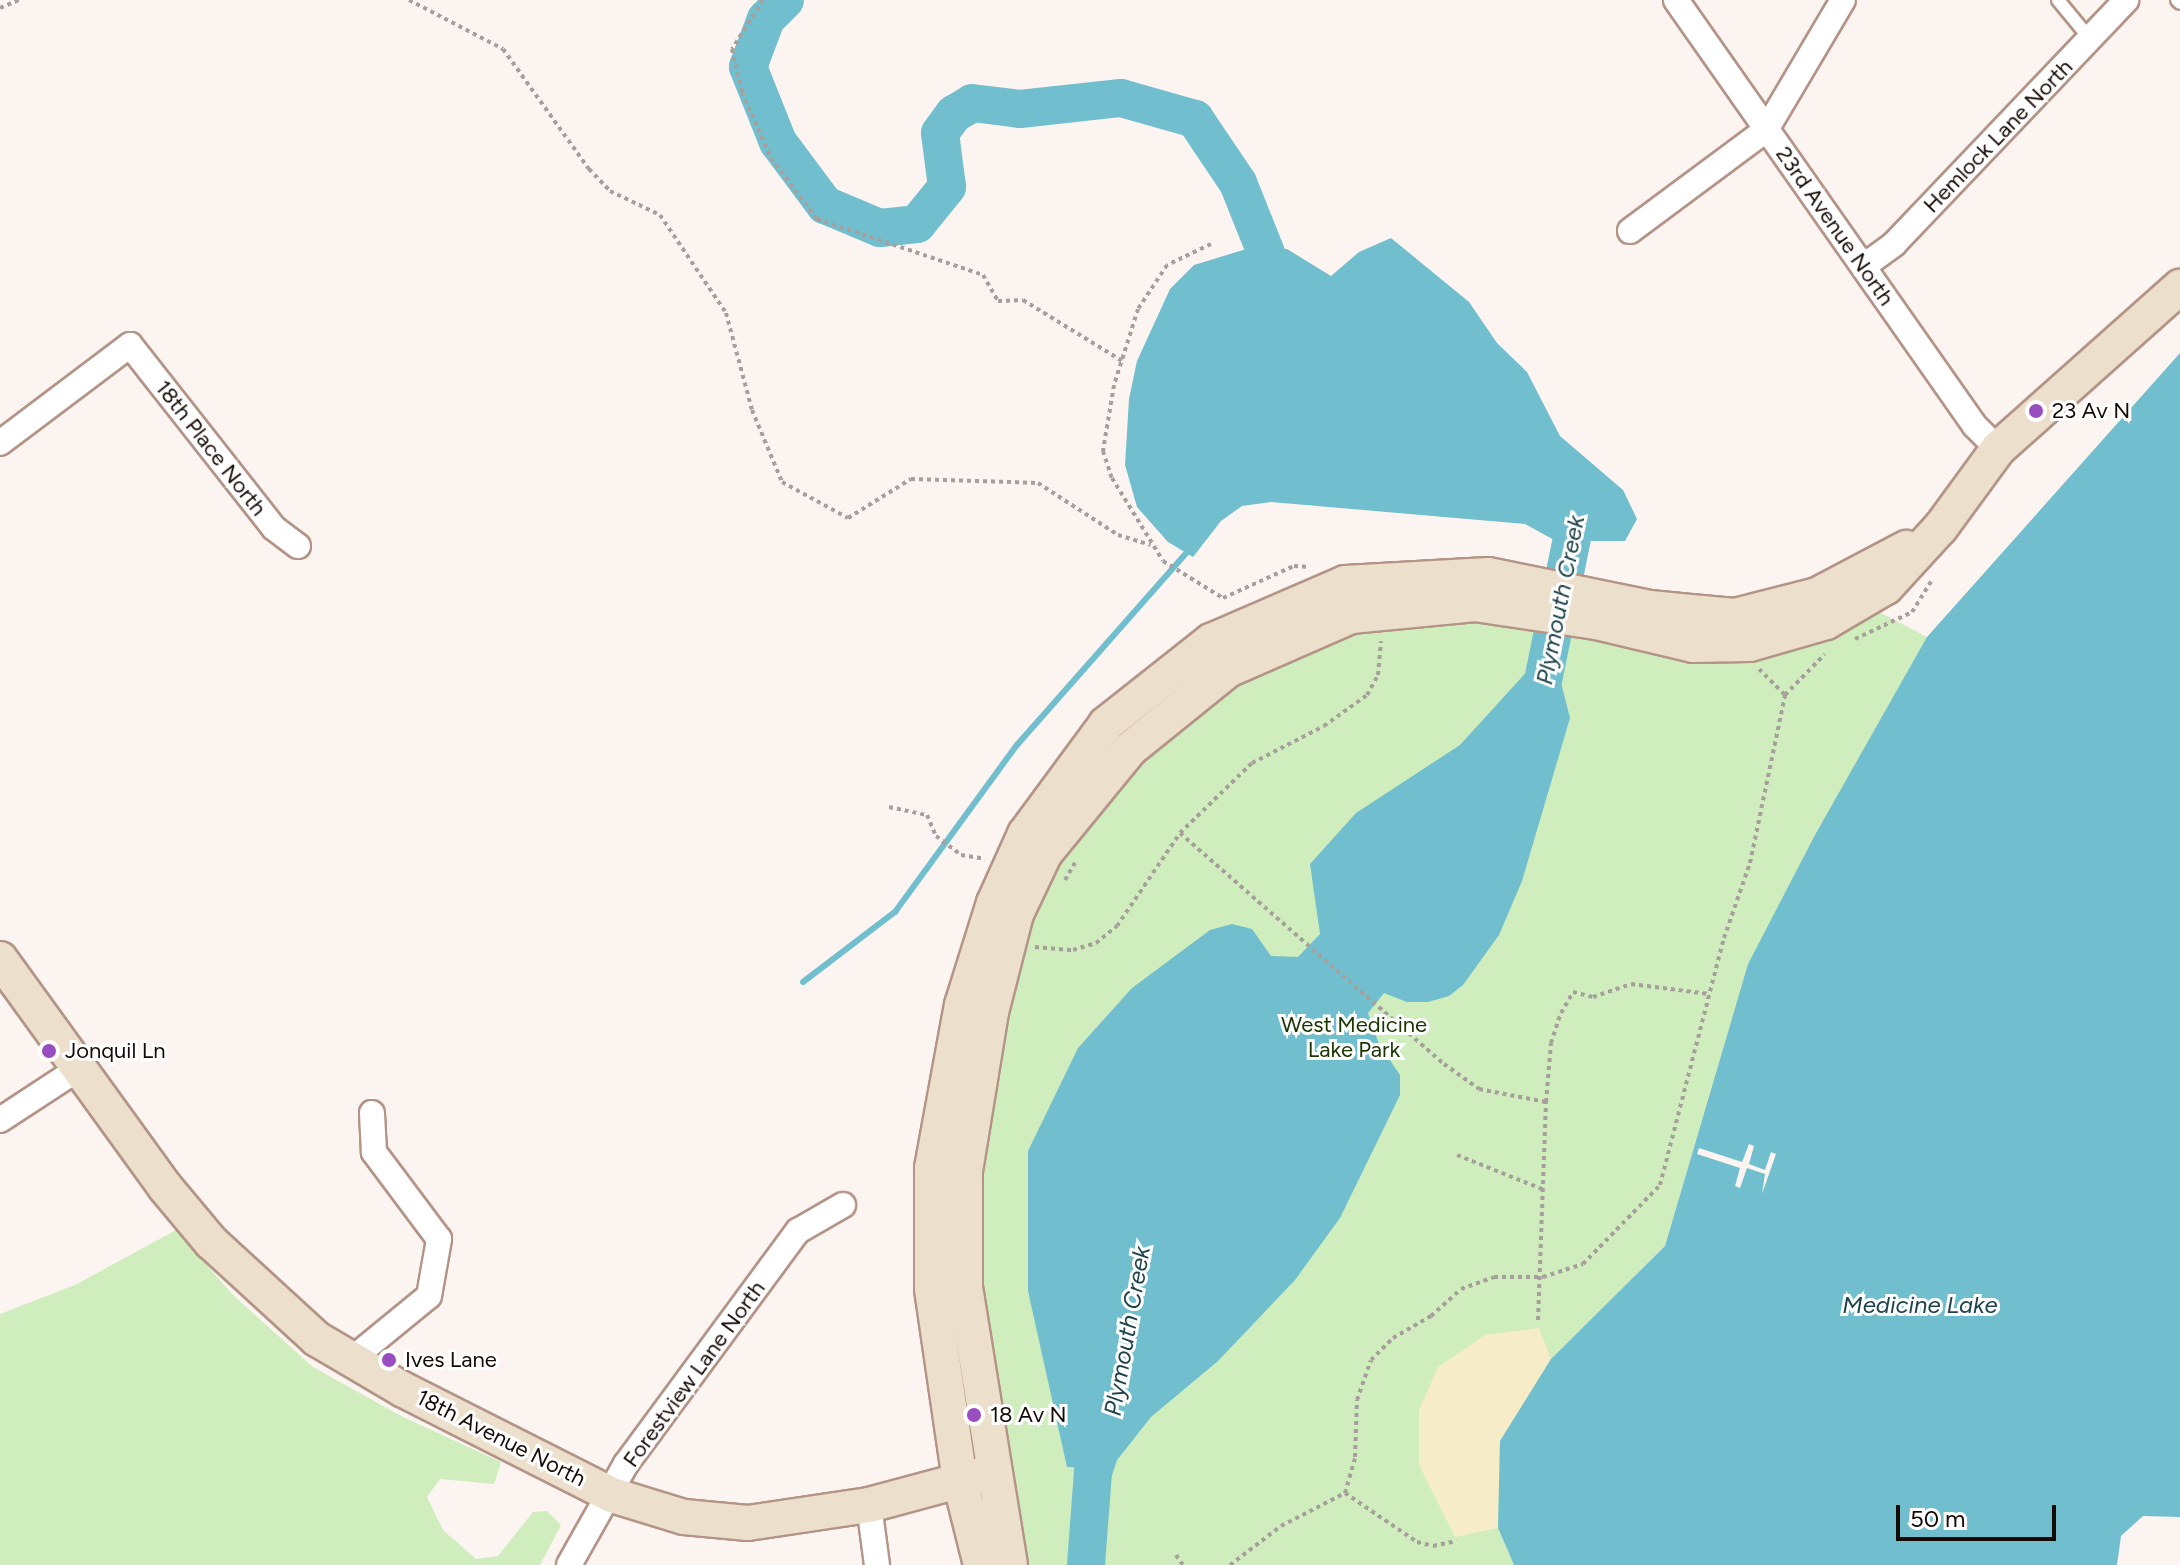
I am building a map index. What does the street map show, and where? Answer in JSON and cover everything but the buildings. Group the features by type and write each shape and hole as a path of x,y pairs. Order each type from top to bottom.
{"street":[{"name":"23rd Avenue North","path":"1676,0 1975,426 1998,449"},
{"path":"1630,231 1766,130 1843,0"},
{"name":"Hemlock Lane North","path":"1864,266 1894,244 2126,0"},
{"path":"1010,1565 976,1476 932,1289 932,1168 962,1005 994,903 1025,834 1106,724 1211,641 1328,587 1488,575 1527,595 1599,610 1693,645 1750,644 1826,622 1886,587 1941,527 1998,449 2180,287"},
{"name":"18th Place North","path":"0,443 130,345 274,528 298,546"},
{"path":"981,1565 965,1286 965,1171 998,984 1016,914 1045,853 1130,749 1228,670 1351,616 1475,604 1527,595"},
{"name":"18th Avenue North","path":"0,959 165,1187 211,1242 317,1339 352,1359 612,1495 684,1517 748,1523 869,1505 976,1476"},
{"path":"0,1119 81,1067"},
{"path":"352,1359 429,1296 439,1239 374,1152 372,1113"},
{"name":"Forestview Lane North","path":"569,1565 612,1495 626,1464 798,1231 843,1205"},
{"path":"869,1505 877,1565"}],"lane":[{"path":"2058,0 2091,40"}],"path":[{"path":"0,8 19,0"},
{"path":"409,0 503,49 589,169 610,191 660,215 726,313 752,410 782,482 848,518 911,479 1038,483 1118,535 1151,545"},
{"path":"763,0 732,49 742,92 771,158 817,219 983,275 998,301 1023,300 1122,361"},
{"path":"1211,244 1167,265 1138,309 1122,361 1103,451 1112,478 1163,561 1223,598 1294,566 1311,567 1328,587"},
{"path":"1029,960 1035,947 1058,951 1096,943 1117,926 1180,833 1252,763 1324,726 1367,695 1378,675 1379,629"},
{"path":"1230,1565 1281,1526 1345,1493 1355,1457 1357,1400 1371,1360 1461,1289 1494,1277 1543,1277 1583,1264 1660,1185 1710,994 1750,863 1785,695 1825,654"},
{"path":"1745,670 1760,669 1785,695"},
{"path":"889,807 927,815 940,839 954,849"},
{"path":"1180,833 1378,1010 1479,1089 1546,1102"},
{"path":"1058,893 1082,850"},
{"path":"1538,1320 1543,1277 1542,1189 1551,1043 1573,992 1593,997 1631,984 1710,994"},
{"path":"1457,1155 1542,1189"},
{"path":"1345,1493 1417,1542 1433,1546 1456,1541"},
{"path":"1176,1555 1183,1565"}],"green space":[{"name":"West Medicine Lake Park","path":"1862,603 1927,637 1748,964 1665,1246 1551,1359 1498,1528 1514,1565 1010,1565 965,1286 1016,914 1130,749 1338,619"},
{"path":"176,1230 233,1295 313,1367 401,1416 501,1462 494,1484 440,1479 427,1497 443,1530 476,1559 498,1556 533,1512 547,1511 561,1525 540,1565 0,1565 0,1314 75,1285"}],"sand":[{"path":"1539,1328 1551,1359 1500,1441 1498,1528 1455,1537 1419,1465 1419,1410 1438,1367 1485,1335"}],"water":[{"path":"1391,238 1469,302 1497,343 1527,372 1560,436 1623,490 1637,519 1625,541 1556,541 1525,524 1271,502 1242,506 1221,521 1193,557 1168,542 1137,507 1125,465 1129,399 1137,361 1170,289 1194,265 1243,250 1287,249 1331,276 1359,252"},
{"name":"Medicine Lake","path":"2180,353 2180,1517 2143,1516 2121,1536 2117,1565 1514,1565 1498,1528 1500,1441 1551,1359 1665,1246 1748,964 1815,835 1927,637"},
{"path":"1531,667 1558,671 1570,718 1522,881 1499,935 1463,985 1449,996 1428,1002 1407,1002 1384,993 1368,1013 1379,1044 1400,1075 1400,1095 1340,1218 1295,1280 1218,1361 1151,1417 1110,1469 1067,1467 1028,1291 1028,1151 1078,1048 1132,988 1210,930 1232,924 1252,929 1271,956 1298,957 1320,934 1310,864 1356,813 1460,745"}],"pier":[{"path":"1749,1144 1754,1146 1749,1164 1765,1170 1771,1152 1776,1154 1762,1194 1765,1174 1747,1168 1740,1188 1735,1186 1740,1168 1697,1154 1699,1148 1742,1162"}],"waterway":[{"name":"Plymouth Creek","path":"785,0 766,19 748,67 778,142 825,205 880,228 917,224 947,187 940,133 954,114 972,103 1020,109 1121,98 1195,119 1238,183 1284,298"},
{"name":"Plymouth Creek","path":"1535,720 1579,504 1571,498"},
{"path":"803,982 895,912 1017,745 1190,549"},
{"name":"Plymouth Creek","path":"1086,1565 1093,1472 1110,1421"}],"place":[{"name":"23 Av N","path":"2036,411"},
{"name":"Jonquil Ln","path":"49,1051"},
{"name":"Ives Lane","path":"389,1360"},
{"name":"18 Av N","path":"974,1415"}]}
